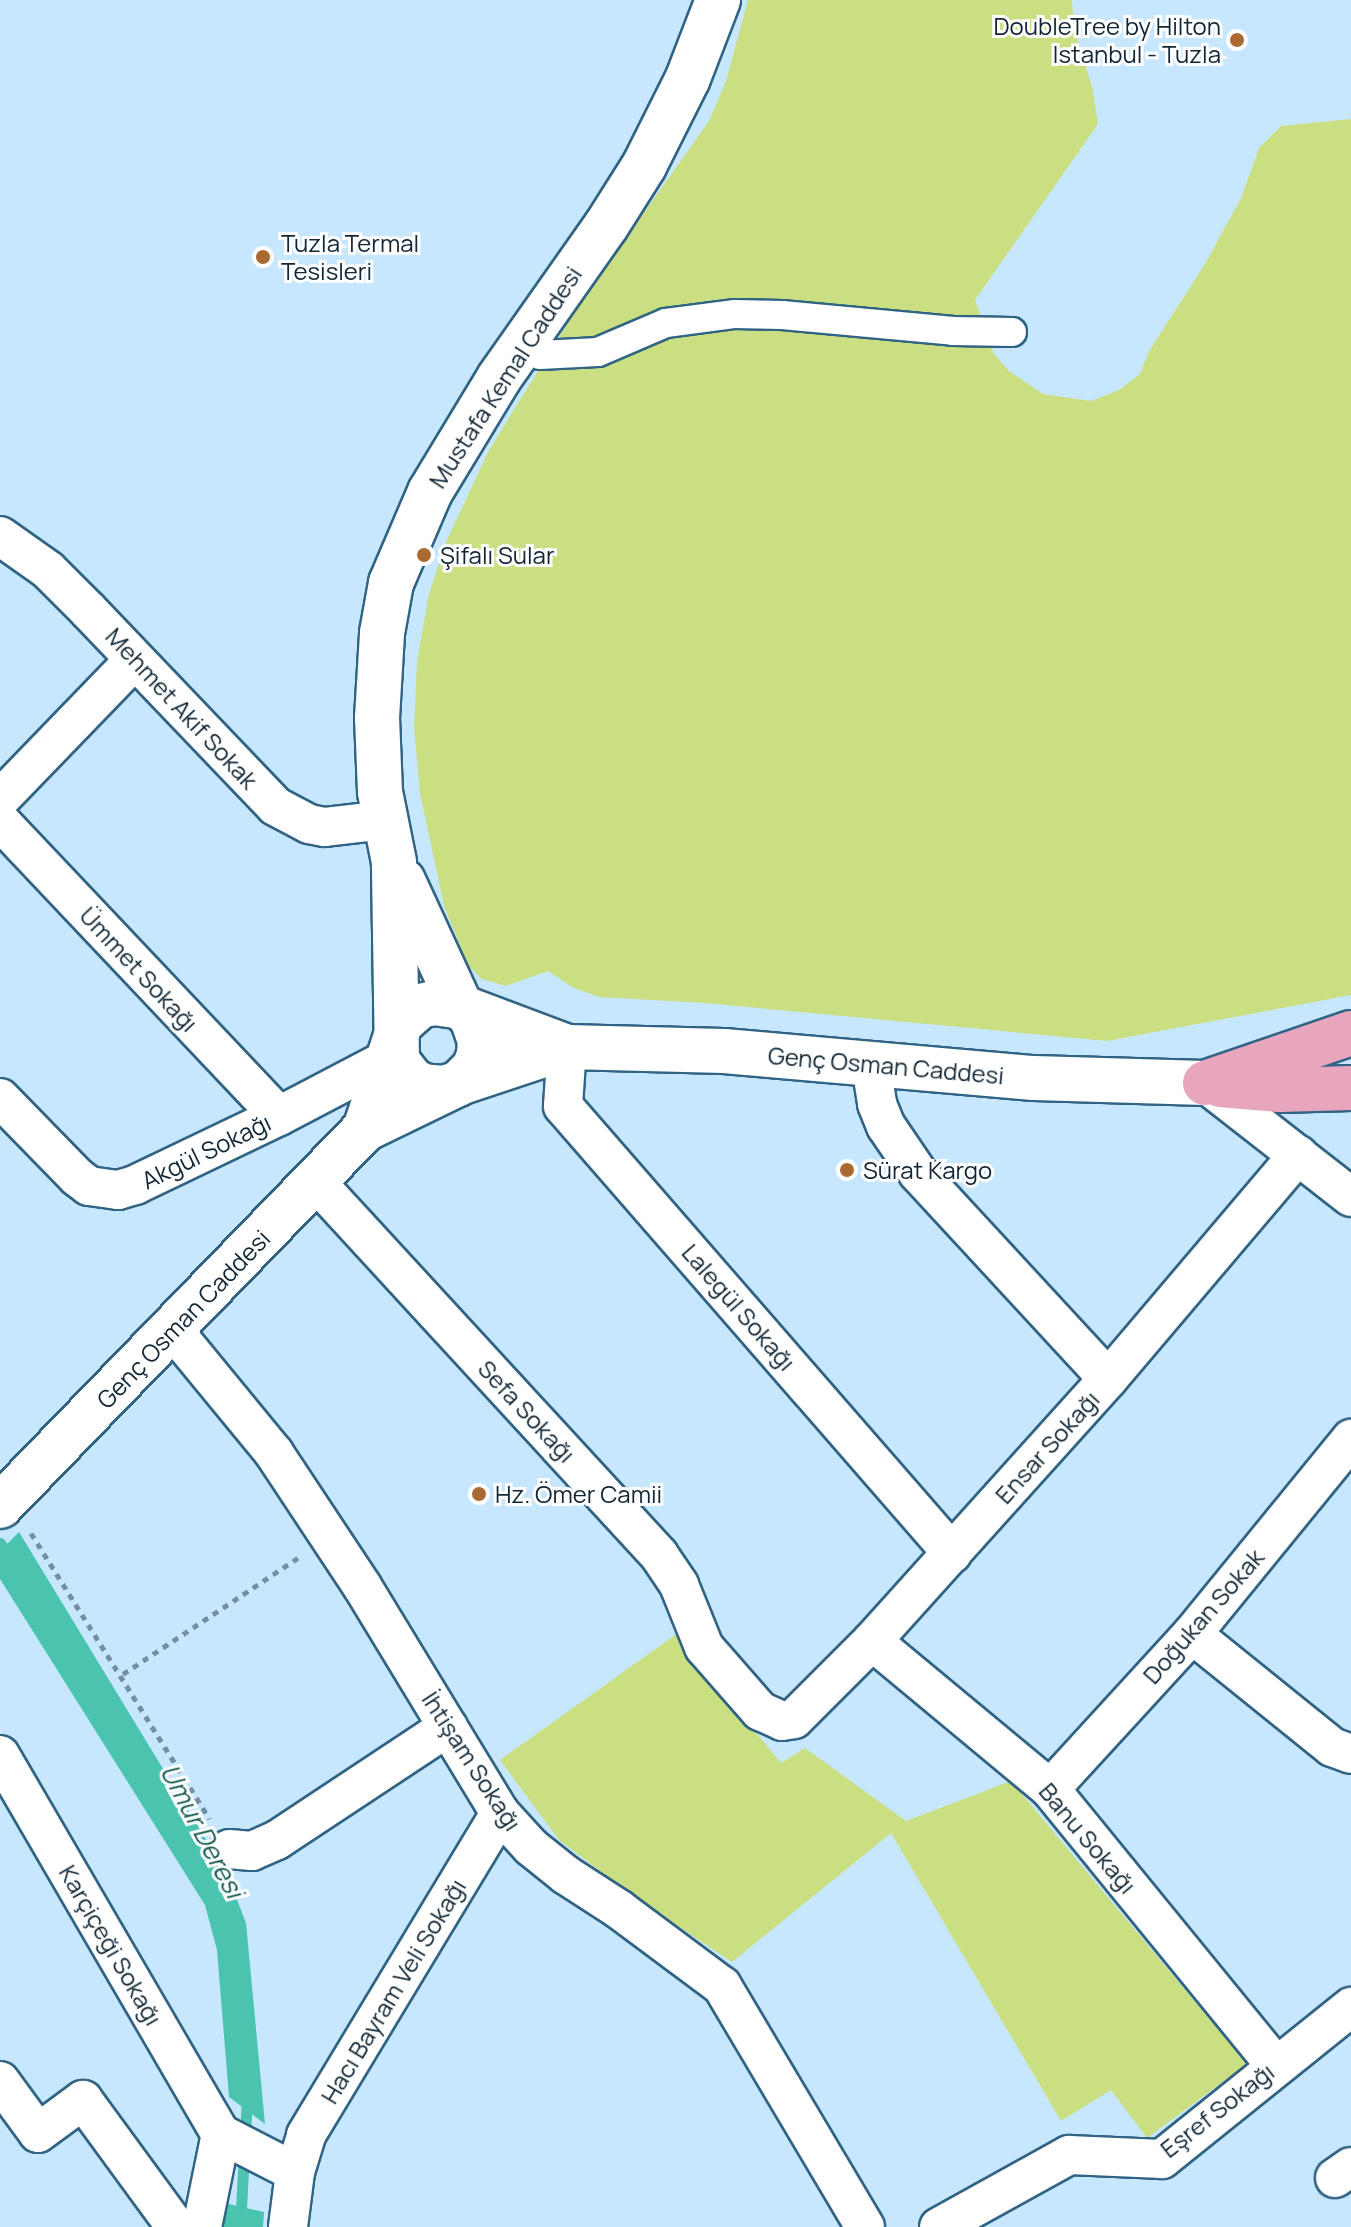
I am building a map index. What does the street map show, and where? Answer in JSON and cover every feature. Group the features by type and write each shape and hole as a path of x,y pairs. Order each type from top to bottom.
{"main road":[{"path":"1205,1083 1351,1033"},
{"path":"1205,1083 1280,1090 1351,1088"}],"street":[{"name":"Mustafa Kemal Caddesi","path":"392,1047 399,1004 394,862 380,792 377,718 382,633 391,583 405,543 430,492 499,378 606,226 644,166 688,78 714,4"},
{"path":"540,355 598,352 666,323 735,314 782,315 953,331 1012,332"},
{"name":"Mehmet Akif Sokak","path":"0,536 48,570 275,806 309,824 325,827 385,820"},
{"path":"0,799 135,659"},
{"name":"Ümmet Sokağı","path":"0,821 279,1116"},
{"name":"Mustafa Kemal Caddesi","path":"394,862 461,1007"},
{"name":"Genç Osman Caddesi","path":"365,1129 392,1047 408,1014 420,1006 434,1003 461,1007 567,1047 724,1051 1098,1082 1205,1083"},
{"path":"458,1084 474,1068 480,1041 472,1018 461,1007"},
{"name":"Akgül Sokağı","path":"0,1098 77,1177 89,1186 104,1190 135,1185 279,1116 392,1047"},
{"name":"Genç Osman Caddesi","path":"392,1047 397,1061 412,1080 435,1088 458,1084"},
{"name":"Genç Osman Caddesi","path":"7,1499 365,1129 458,1084 567,1047"},
{"name":"Lalegül Sokağı","path":"567,1047 563,1106 952,1553"},
{"path":"871,1065 877,1104 886,1126 918,1173 1108,1379"},
{"path":"1205,1083 1351,1197"},
{"name":"Ensar Sokağı","path":"782,1721 794,1719 872,1641 1108,1379 1298,1155"},
{"name":"Sefa Sokağı","path":"316,1182 659,1555 679,1585 704,1647 760,1711 782,1721"},
{"name":"İhtişam Sokağı","path":"173,1330 274,1453 330,1536 500,1813 531,1847 566,1875 620,1910 722,1986 865,2227"},
{"name":"Doğukan Sokak","path":"1050,1789 1192,1634 1351,1439"},
{"path":"1192,1634 1332,1747 1351,1754"},
{"name":"Banu Sokağı","path":"872,1641 1050,1789 1275,2065"},
{"path":"229,1849 252,1851 277,1840 448,1727"},
{"name":"Karçiçeği Sokağı","path":"0,1755 225,2136"},
{"name":"Hacı Bayram Veli Sokağı","path":"288,2227 283,2166 306,2135 500,1813"},
{"name":"Eşref Sokağı","path":"939,2227 1069,2155 1162,2159 1275,2065 1351,2007"},
{"path":"0,2081 38,2133 83,2100 176,2227"},
{"path":"202,2227 225,2136 283,2166"}],"path":[{"path":"7,1499 123,1674 229,1849"},
{"path":"123,1674 330,1536"}],"shaded area":[{"path":"748,0 1072,0 1074,28 1092,87 1098,124 975,300 994,354 1009,371 1043,394 1091,401 1119,390 1140,374 1149,351 1205,264 1241,198 1259,148 1281,126 1351,119 1351,995 1107,1041 705,1003 599,997 574,988 548,971 506,986 482,979 468,965 444,906 420,793 414,728 417,661 429,594 446,542 489,450 582,300 709,121 726,81"},
{"path":"19,1532 227,1874 246,1923 265,2124 229,2097 217,1950 205,1905 0,1579 0,1551"},
{"path":"675,1635 781,1763 805,1748 906,1821 1011,1781 1247,2064 1147,2138 1111,2090 1061,2121 891,1833 732,1962 637,1899 559,1840 500,1760"},
{"path":"224,2203 264,2212 263,2227 222,2227"}],"waterway":[{"name":"Umur Deresi","path":"0,1543 12,1560"},
{"name":"Umur Deresi","path":"240,2227 247,2096"}],"place":[{"name":"DoubleTree by Hilton Istanbul - Tuzla","path":"1237,40"},
{"name":"Tuzla Termal Tesisleri","path":"263,257"},
{"name":"Şifalı Sular","path":"424,555"},
{"name":"Sürat Kargo","path":"847,1170"},
{"name":"Hz. Ömer Camii","path":"479,1494"}]}
